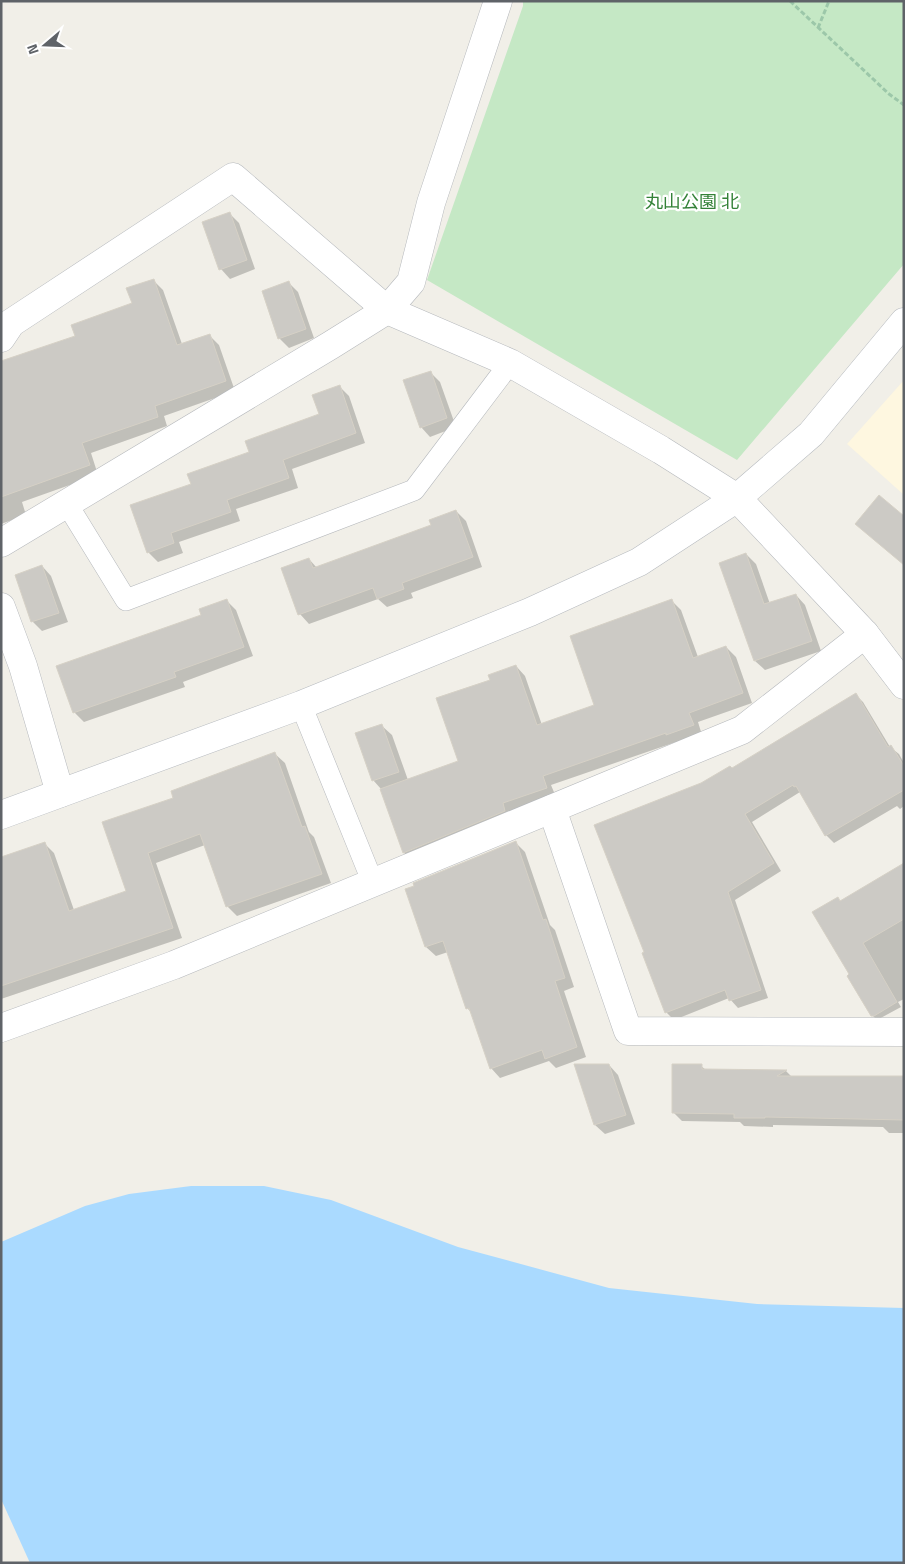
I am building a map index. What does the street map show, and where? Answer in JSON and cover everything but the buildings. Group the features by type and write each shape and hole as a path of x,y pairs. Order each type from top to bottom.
{"street":[{"path":"1,543 387,310 411,282 431,203 498,1"},
{"path":"1,338 11,323 233,177 387,310 510,363 661,450 737,498 865,634 904,685"},
{"path":"1,815 301,705 530,612 639,562 737,498 811,434 904,322"},
{"path":"1,607 23,666 60,793"},
{"path":"1,1028 174,965 742,730 865,634"},
{"path":"552,809 628,1031 904,1032"}],"lane":[{"path":"67,504 126,600 414,490 510,363"},
{"path":"301,705 373,883"}],"path":[{"path":"790,1 888,94 904,105"},
{"path":"818,28 829,1"}],"shaded area":[{"path":"904,380 904,495 847,444"}],"green space":[{"name":"丸山公園 北","path":"523,1 904,1 904,264 737,460 427,280 523,6"}],"water":[{"path":"191,1186 264,1186 331,1200 458,1247 609,1288 757,1304 904,1308 904,1563 30,1563 1,1499 1,1242 85,1206 129,1194"}]}
